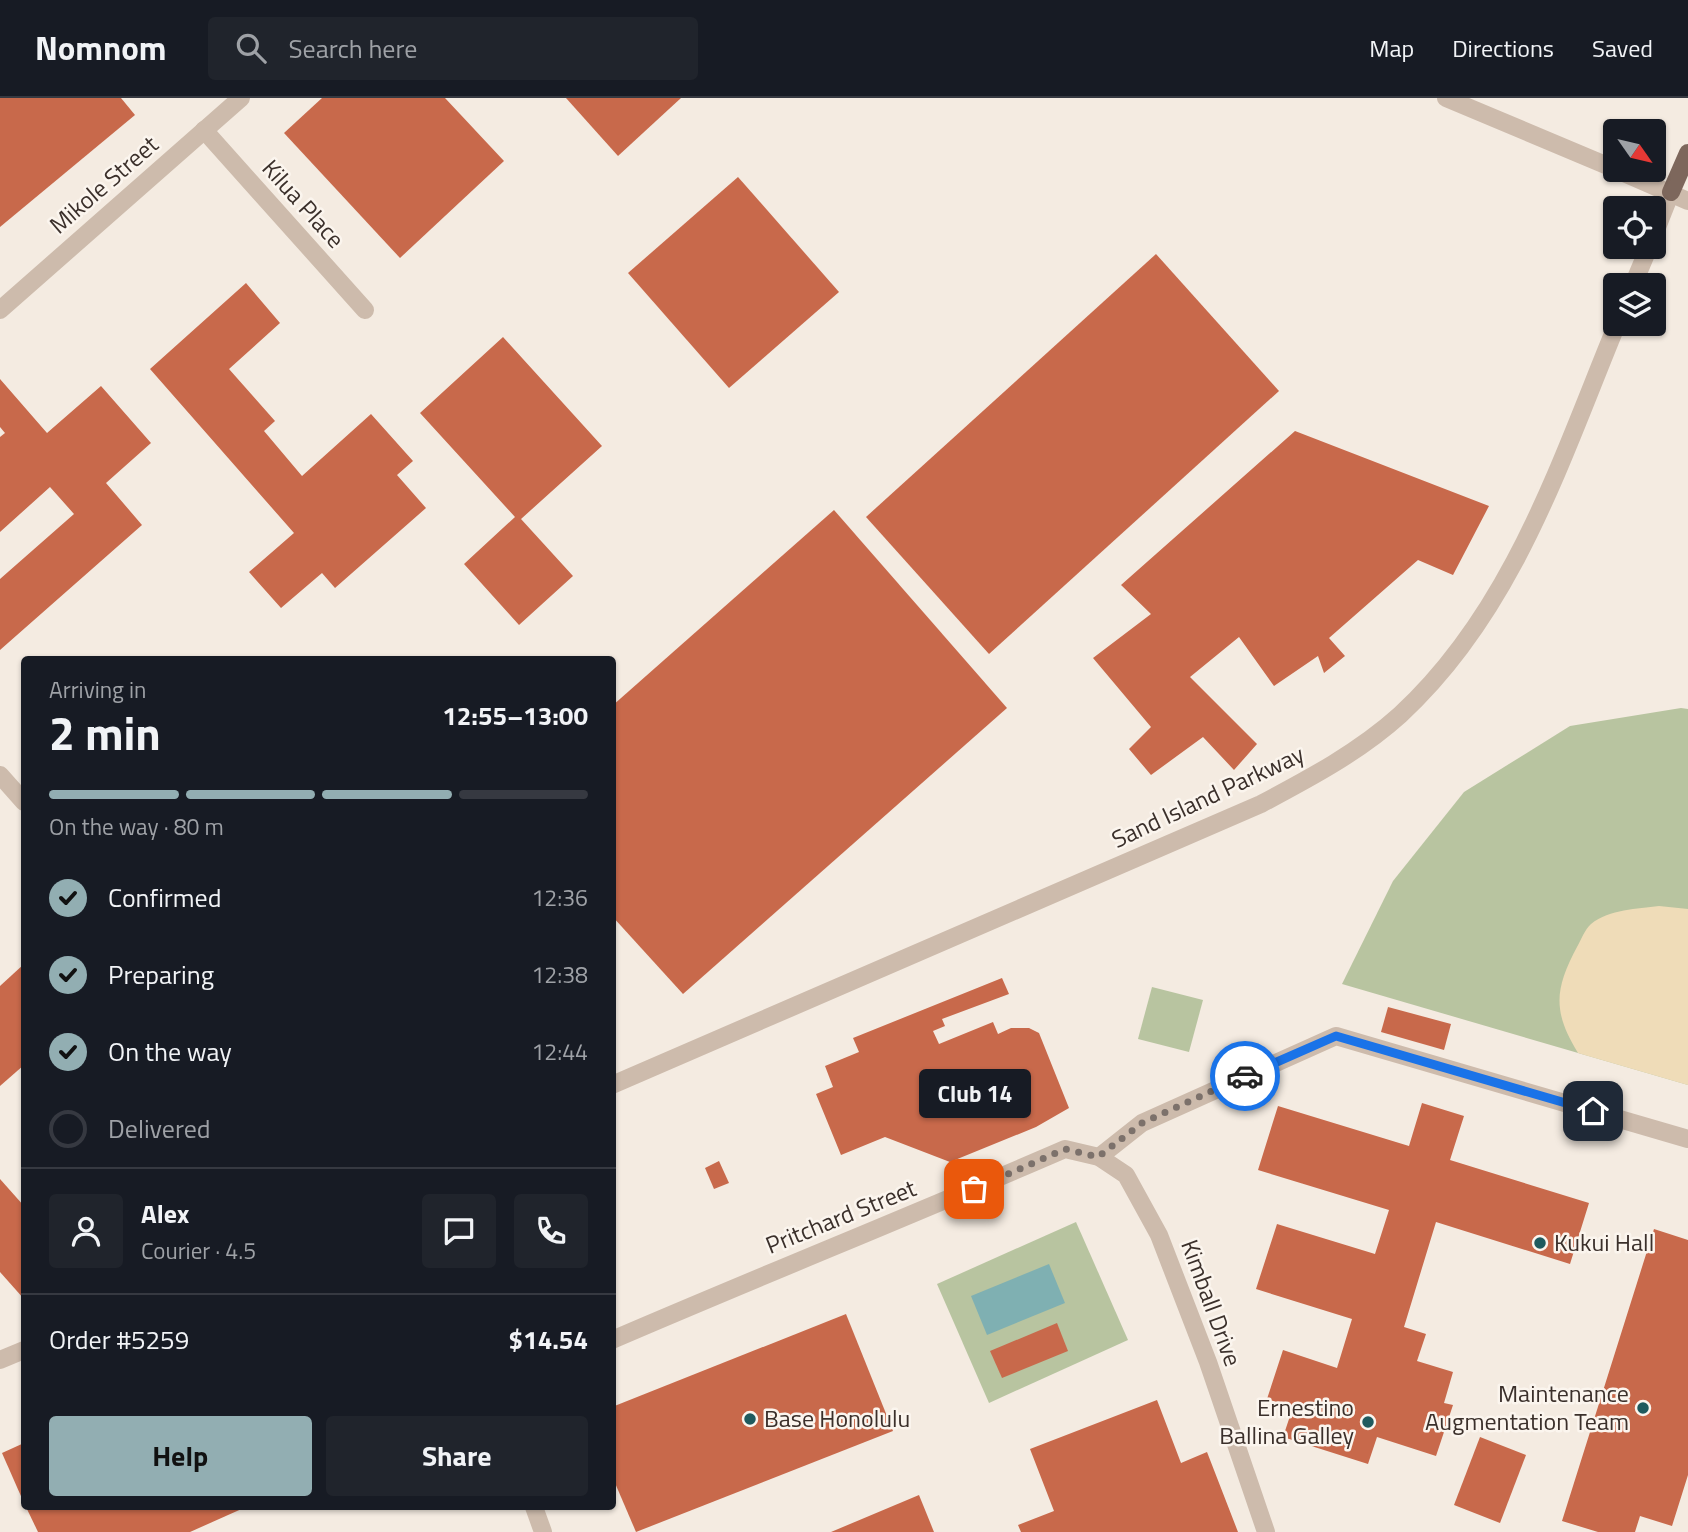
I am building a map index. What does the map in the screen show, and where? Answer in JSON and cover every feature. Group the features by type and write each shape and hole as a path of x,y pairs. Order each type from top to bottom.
{"main road":[{"path":"1671,192 1688,153"}],"street":[{"name":"Mikole Street","path":"0,310 241,98"},
{"path":"1446,98 1603,164"},
{"name":"Kilua Place","path":"204,130 365,310"},
{"path":"1647,182 1688,201"},
{"path":"1666,204 1671,192"},
{"name":"Sand Island Parkway","path":"616,1083 1261,804 1334,765 1399,716 1456,656 1502,589 1538,514 1612,336"},
{"path":"0,775 21,799"},
{"path":"1098,1157 1142,1123 1336,1036 1688,1139"},
{"name":"Pritchard Street","path":"616,1338 774,1270 860,1238 1065,1149 1098,1157 1126,1175"},
{"name":"Kimball Drive","path":"1126,1175 1159,1235 1208,1362 1266,1532"},
{"path":"0,1360 21,1351"},
{"path":"535,1510 543,1532"}],"green space":[{"path":"1688,709 1688,1085 1342,984 1393,881 1464,792 1570,726"},
{"path":"1152,987 1203,1000 1189,1052 1138,1039"},
{"path":"1076,1222 1128,1340 989,1403 937,1284"}],"sand":[{"path":"1659,906 1688,909 1688,1085 1578,1053 1561,1013 1564,976 1589,926 1607,915"}],"water":[{"path":"1049,1264 1065,1303 987,1335 971,1296"}],"building":[{"path":"0,98 121,98 135,115 0,227"},
{"path":"322,98 445,98 504,161 400,258 284,133"},
{"path":"566,98 681,98 618,156"},
{"path":"738,177 839,292 729,388 628,273"},
{"path":"1156,254 1279,391 989,654 866,517"},
{"path":"246,283 280,323 229,369 275,421 264,431 302,476 371,414 413,461 397,475 426,508 335,588 322,573 281,608 249,572 294,533 150,369"},
{"path":"503,337 602,446 521,519 573,576 519,625 464,564 515,517 420,413"},
{"path":"0,379 47,433 101,386 151,443 106,483 142,525 0,650 0,579 74,514 50,487 0,532 0,437 5,433 0,427"},
{"path":"1295,431 1489,506 1453,575 1418,560 1329,638 1345,656 1324,673 1318,656 1274,686 1239,637 1190,677 1257,744 1234,770 1203,737 1151,775 1129,749 1151,727 1093,658 1151,614 1121,585"},
{"path":"834,510 1007,708 683,994 616,920 616,702"},
{"path":"21,967 21,1068 0,1086 0,986"},
{"path":"1002,978 1009,994 942,1019 945,1026 933,1031 939,1044 993,1022 998,1034 1011,1028 1029,1028 1039,1033 1069,1108 1036,1127 950,1162 885,1137 841,1155 816,1094 833,1087 825,1066 859,1052 853,1038"},
{"path":"1388,1007 1451,1024 1444,1050 1381,1032"},
{"name":"Kukui Hall","path":"1422,1103 1464,1116 1450,1160 1589,1203 1570,1264 1436,1222 1404,1327 1426,1334 1417,1361 1453,1372 1444,1403 1453,1405 1436,1456 1377,1437 1368,1464 1283,1437 1293,1407 1267,1399 1283,1350 1337,1368 1352,1319 1256,1289 1277,1224 1375,1254 1389,1210 1258,1170 1278,1106 1409,1146"},
{"path":"719,1161 729,1183 714,1189 705,1168"},
{"path":"0,1179 21,1203 21,1296 0,1272"},
{"name":"Maintenance Augmentation Team","path":"1654,1229 1688,1240 1688,1475 1672,1526 1640,1516 1635,1532 1598,1532 1562,1521"},
{"name":"Base Honolulu","path":"846,1314 893,1431 636,1532 616,1485 616,1405"},
{"path":"1057,1323 1068,1351 1002,1378 990,1351"},
{"path":"1157,1400 1181,1463 1207,1452 1238,1532 1021,1532 1018,1525 1054,1511 1030,1449"},
{"path":"1480,1437 1526,1455 1500,1523 1454,1505"},
{"path":"21,1444 21,1496 2,1453"},
{"path":"919,1495 934,1532 831,1532"},
{"path":"27,1510 239,1510 190,1532 38,1532"}],"way so far":[{"path":"974,1189 1065,1149 1098,1157 1142,1123 1245,1076"}],"place":[{"name":"Club 14","path":"974,1189"},
{"name":"Kukui Hall","path":"1540,1243"},
{"name":"Maintenance Augmentation Team","path":"1643,1408"},
{"name":"Base Honolulu","path":"750,1419"},
{"name":"Ernestino Ballina Galley","path":"1368,1422"}],"route":[{"path":"1245,1076 1336,1036 1593,1111"}]}
